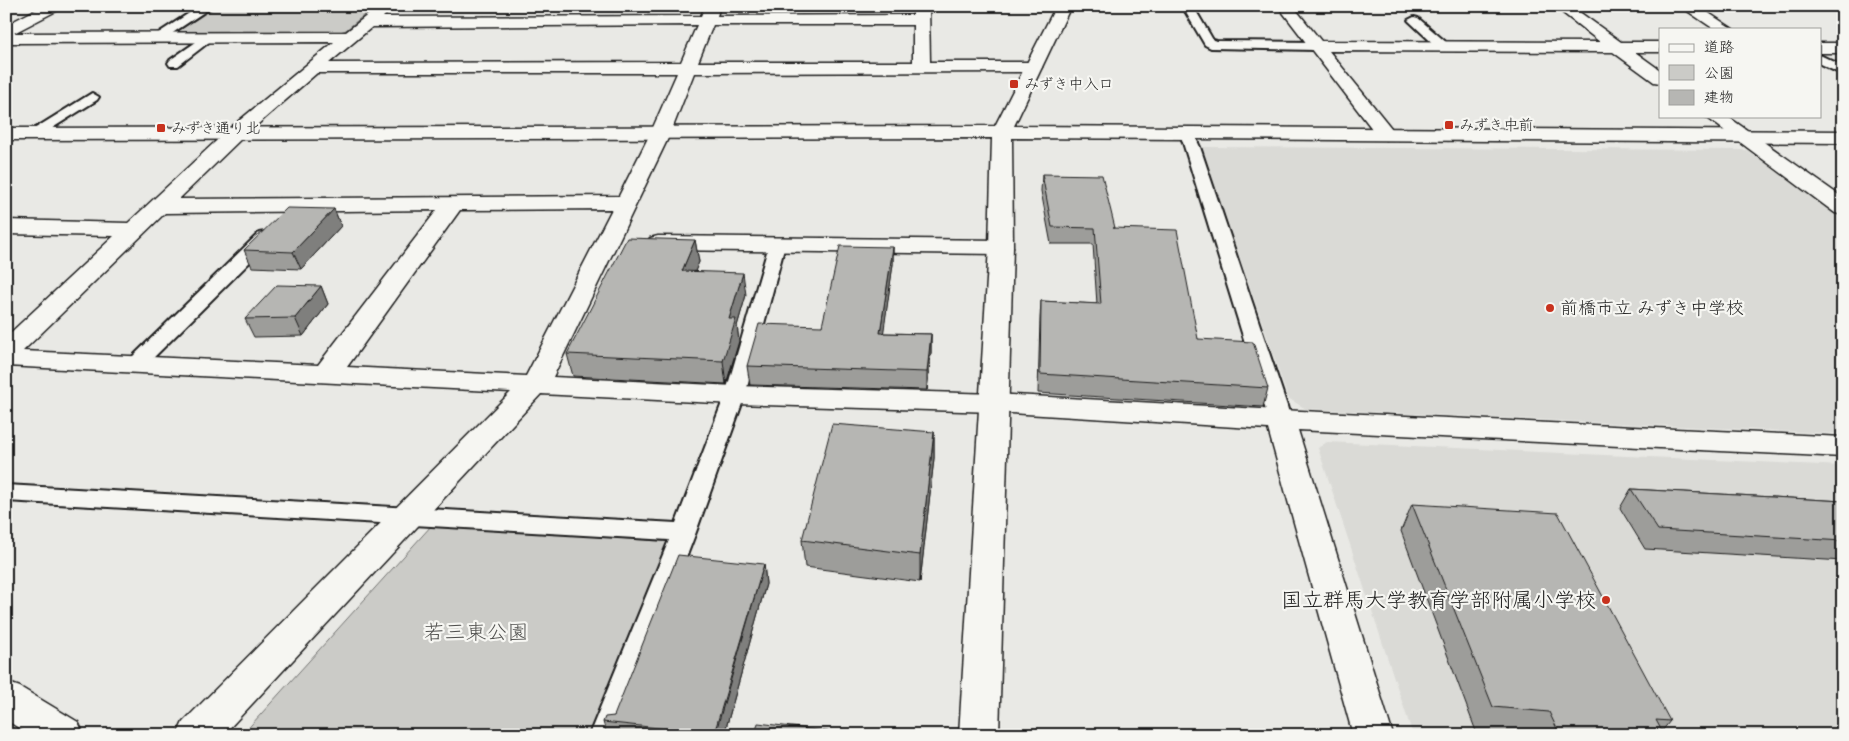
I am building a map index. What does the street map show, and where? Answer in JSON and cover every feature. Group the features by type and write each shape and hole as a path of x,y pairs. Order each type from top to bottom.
{"street":[{"path":"6,31 55,6"},
{"path":"6,352 236,133 386,6"},
{"path":"979,735 1001,247 1002,132 1064,6"},
{"path":"1285,6 1386,134"},
{"path":"1561,6 1659,77"},
{"path":"1687,6 1723,28"},
{"path":"368,22 710,13 921,13 922,66"},
{"path":"197,735 534,385 624,243 627,202 661,132 710,13"},
{"path":"6,38 350,37"},
{"path":"1316,46 1659,47"},
{"path":"1822,48 1843,48"},
{"path":"313,68 1033,66"},
{"path":"1717,118 1843,208"},
{"path":"6,134 1002,132 1843,136"},
{"path":"159,206 627,202"},
{"path":"325,374 338,361 454,203"},
{"path":"6,227 133,230"},
{"path":"624,243 1001,247"},
{"path":"6,358 735,395 995,403 1280,420 1843,447"},
{"path":"1280,420 1373,735"},
{"path":"6,699 55,733"}],"lane":[{"path":"158,38 208,6"},
{"path":"1187,6 1211,44 1316,46"},
{"path":"1414,20 1443,46"},
{"path":"174,63 209,38"},
{"path":"1822,60 1843,72"},
{"path":"33,134 92,98"},
{"path":"1187,133 1193,146 1278,406 1280,420"},
{"path":"136,364 298,204"},
{"path":"603,735 684,532 735,395 777,245"},
{"path":"6,493 684,532"}],"shaded area":[{"name":"前橋市立 みずき中学校","path":"1202,147 1747,150 1843,218 1843,434 1306,409 1288,398"},
{"name":"国立群馬大学教育学部附属小学校","path":"1327,442 1843,466 1843,735 1413,735 1318,448"}],"green space":[{"path":"217,6 375,6 346,30 337,33 181,34 178,31"},
{"name":"若三東公園","path":"432,525 672,542 593,735 242,735"}],"building":[{"path":"1042,174 1102,175 1115,228 1113,228 1177,230 1198,339 1253,342 1268,388 1040,374 1041,301 1101,304 1095,228 1052,227"},
{"path":"287,208 334,209 293,252 244,250"},
{"path":"627,238 695,240 682,271 743,273 729,319 736,319 723,361 567,354"},
{"path":"840,246 893,247 880,333 931,334 927,372 747,366 759,324 822,326"},
{"path":"277,285 321,286 295,318 245,319"},
{"path":"832,424 934,432 920,555 802,540"},
{"path":"1631,489 1843,501 1843,541 1658,530"},
{"path":"1412,504 1558,513 1670,721 1656,720 1664,735 1560,735 1549,712 1493,707"},
{"path":"678,555 764,564 714,734 603,722 605,717 614,716"},
{"path":"758,723 834,732 834,735 755,735"}],"place":[{"name":"みずき中入口","path":"1014,84"},
{"name":"みずき中前","path":"1449,125"},
{"name":"みずき通り北","path":"161,128"},
{"name":"前橋市立 みずき中学校","path":"1550,308"},
{"name":"国立群馬大学教育学部附属小学校","path":"1606,600"}]}
